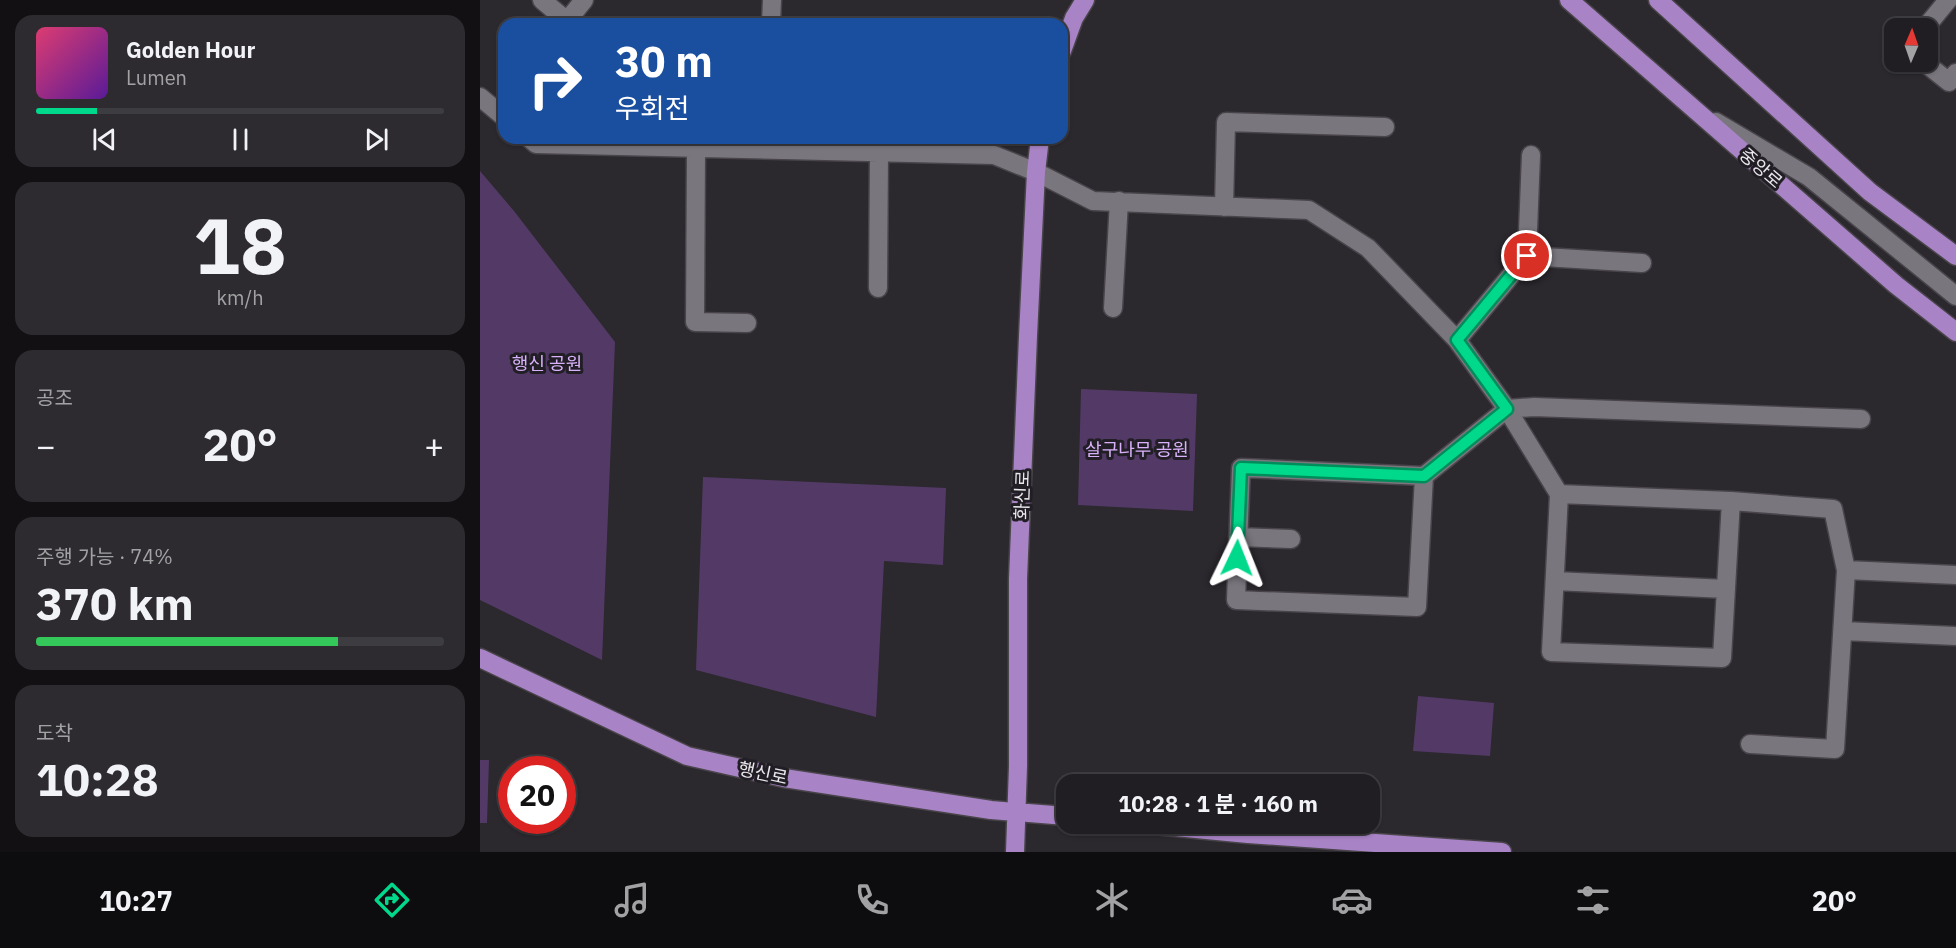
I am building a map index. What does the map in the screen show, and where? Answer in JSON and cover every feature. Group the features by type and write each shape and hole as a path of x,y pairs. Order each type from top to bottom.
{"main road":[{"path":"1068,34 1074,18 1085,0"},
{"name":"중앙로","path":"1569,0 1896,285 1956,332"},
{"path":"1658,0 1870,192 1956,256"},
{"name":"화신로","path":"1015,852 1018,579 1036,172 1039,144"},
{"name":"행신로","path":"480,658 687,756 784,778 1016,813 1056,815"},
{"path":"1248,834 1502,852"}],"street":[{"path":"542,0 563,18"},
{"path":"569,18 584,0"},
{"path":"771,18 772,0"},
{"path":"1933,18 1948,0"},
{"path":"1936,72 1949,82 1956,74"},
{"path":"480,97 498,112"},
{"path":"1696,111 1809,177 1956,296"},
{"path":"1224,207 1226,122 1385,127"},
{"path":"536,144 696,148 765,144 879,152 994,155 1036,172 1093,201 1309,210 1368,248 1457,340 1507,409 1559,494 1551,652 1722,658 1731,501"},
{"path":"696,148 695,322 747,323"},
{"path":"878,288 879,152"},
{"path":"1457,340 1527,256 1531,155"},
{"path":"1113,308 1119,201"},
{"path":"1527,256 1642,263"},
{"path":"1424,476 1417,607 1236,600 1241,468 1424,476 1507,409 1534,407 1861,419"},
{"path":"1559,494 1833,508 1846,570 1835,749 1750,744"},
{"path":"1238,537 1291,539"},
{"path":"1846,570 1956,575"},
{"path":"1555,581 1726,588"},
{"path":"1843,631 1956,636"}],"green space":[{"name":"행신 공원","path":"480,171 514,211 615,342 602,660 480,600"},
{"name":"살구나무 공원","path":"1081,389 1197,394 1193,511 1078,505"},
{"path":"703,477 946,488 943,565 884,561 876,717 696,670"},
{"path":"1418,696 1494,703 1490,756 1413,751"},
{"path":"480,760 489,760 487,823 480,823"}],"route":[{"path":"1237,558 1241,468 1424,476 1507,409 1457,340 1527,256"}]}
